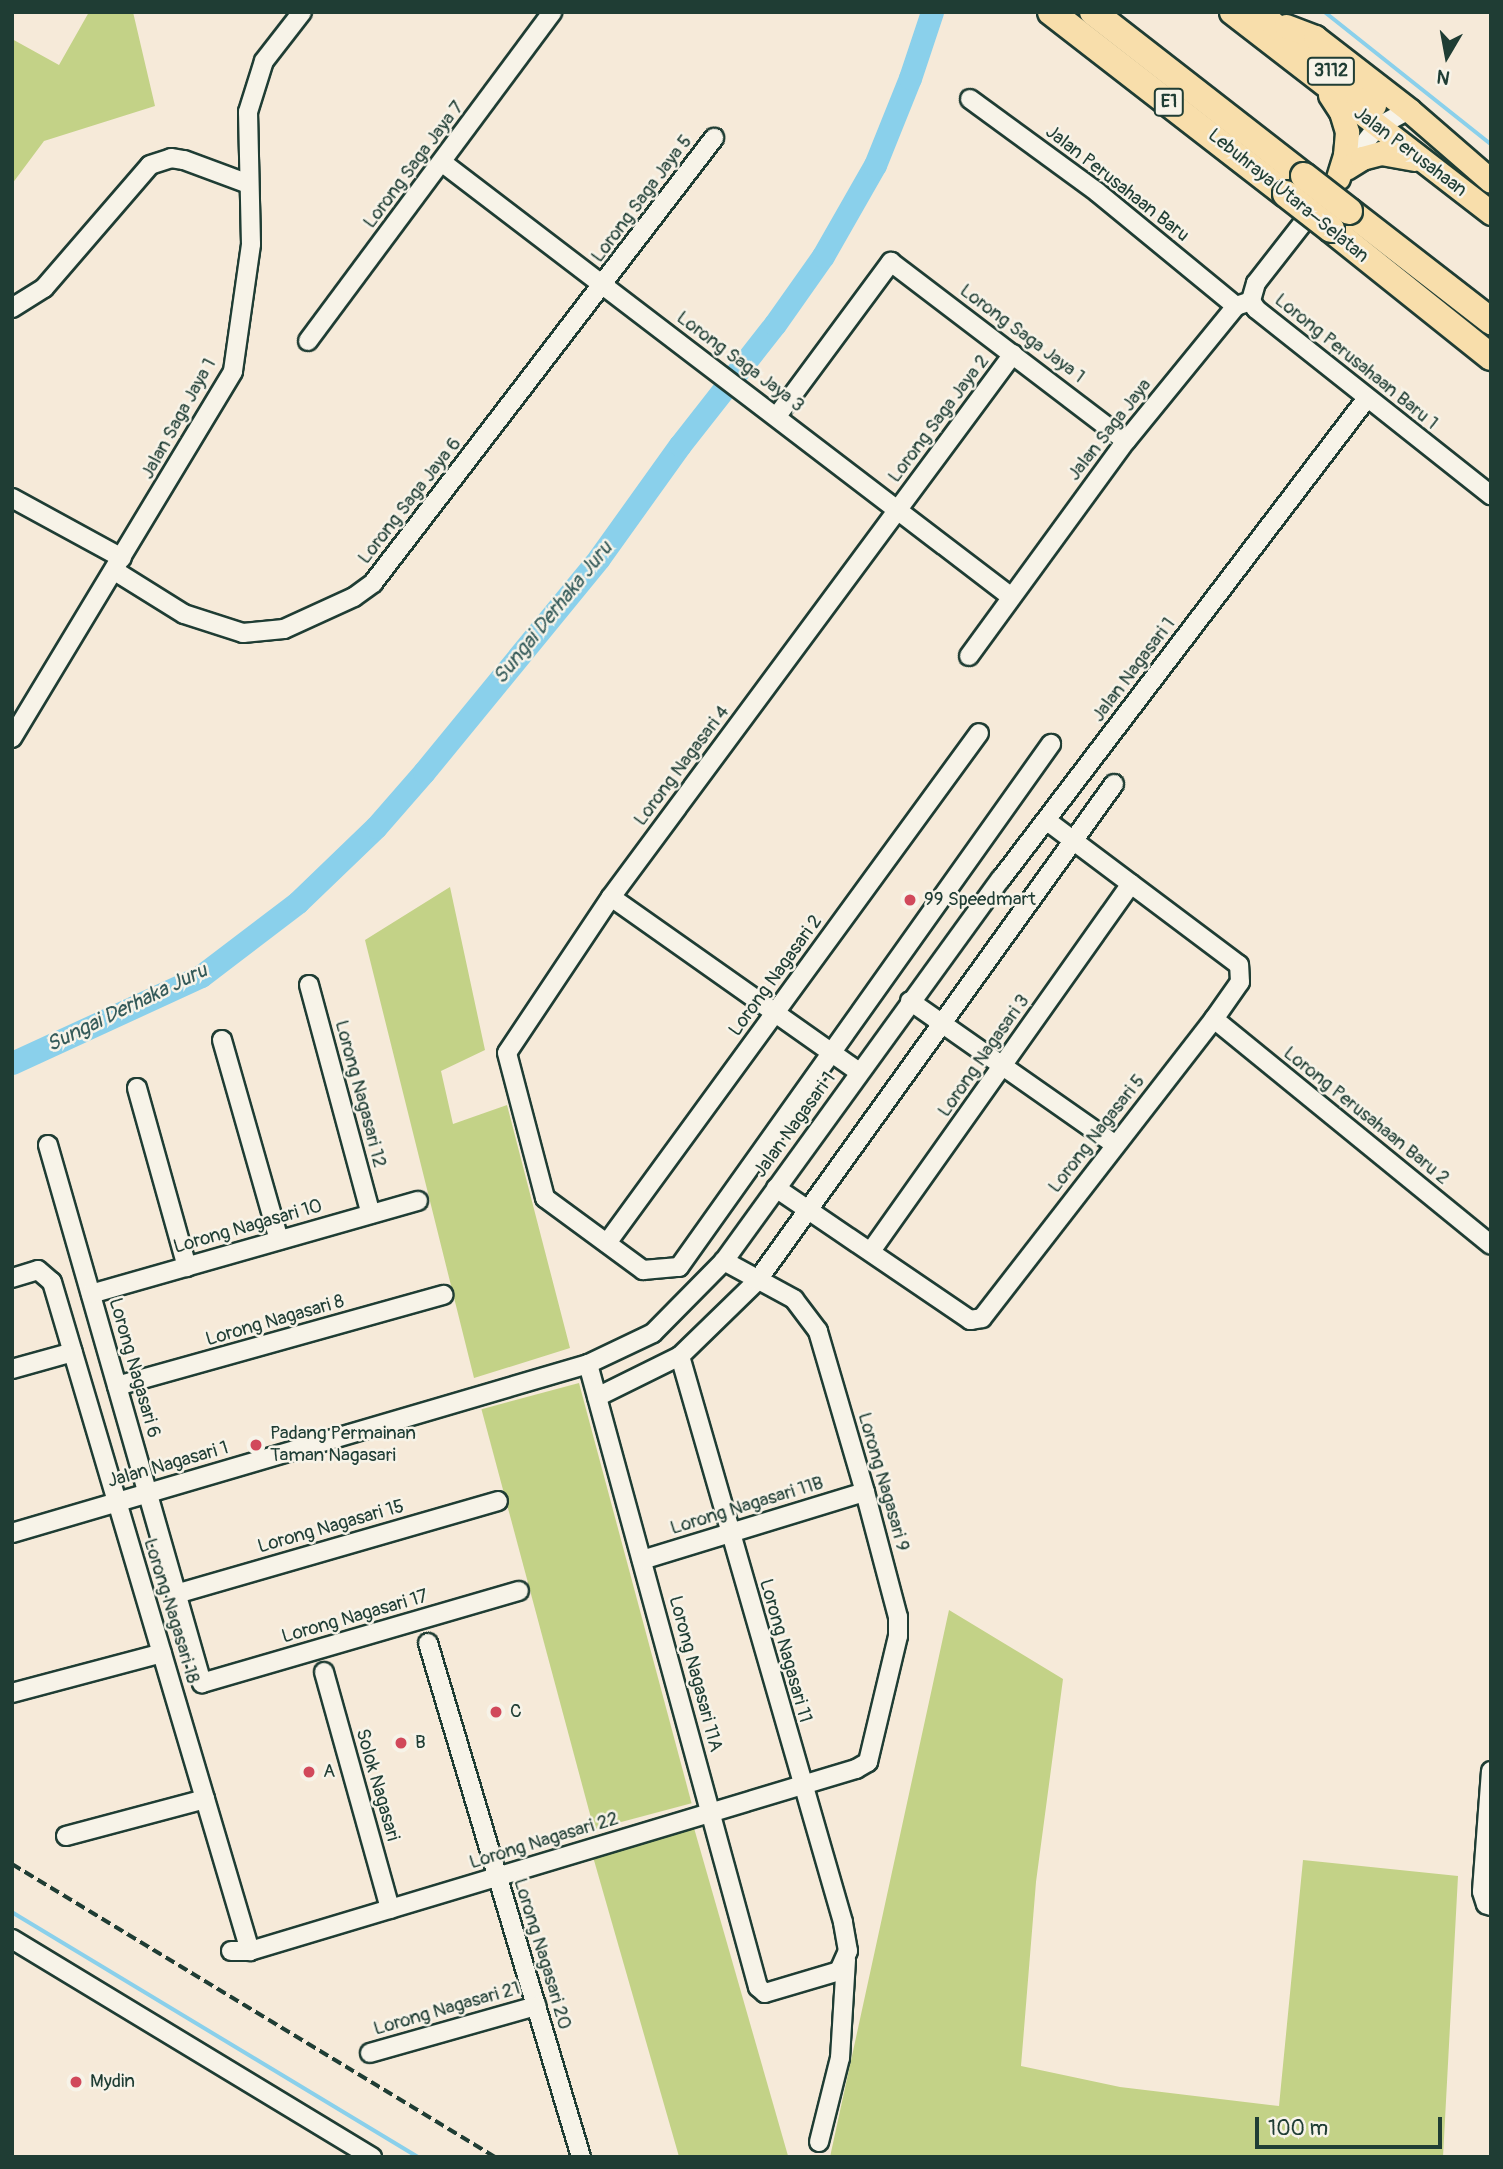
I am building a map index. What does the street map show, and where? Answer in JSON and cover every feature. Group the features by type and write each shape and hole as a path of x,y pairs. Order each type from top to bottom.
{"highway":[{"name":"Lebuhraya Utara–Selatan","path":"1051,12 1295,185 1340,220 1491,321"},
{"name":"Lebuhraya Utara–Selatan","path":"1093,12 1295,185"},
{"name":"Lebuhraya Utara–Selatan","path":"1340,220 1491,357"}],"main road":[{"name":"Jalan Perusahaan","path":"1231,12 1323,85 1392,118 1433,151 1491,211"},
{"path":"1266,18 1315,37 1392,118 1491,181"},
{"path":"1323,85 1338,108 1347,132 1342,173"},
{"name":"Jalan Perusahaan","path":"1392,118 1420,161 1491,211"},
{"path":"1342,173 1362,158 1381,153 1420,161"}],"street":[{"name":"Jalan Saga Jaya 1","path":"12,738 119,565 233,370 251,244 248,112 264,61 302,12"},
{"name":"Lorong Saga Jaya 7","path":"308,341 443,163 552,12"},
{"name":"Jalan Perusahaan Baru","path":"970,99 1244,303"},
{"name":"Lorong Perusahaan Baru 1","path":"1392,118 1342,173 1256,283 1244,303 1256,309 1491,495"},
{"name":"Lorong Saga Jaya 5","path":"604,285 714,138"},
{"path":"12,308 44,288 150,165 171,158 184,160 249,184"},
{"name":"Lorong Saga Jaya 3","path":"443,163 1010,596"},
{"name":"Lorong Saga Jaya 1","path":"777,416 891,261 1126,441"},
{"name":"Lorong Saga Jaya 6","path":"12,498 119,565 184,614 243,634 284,629 354,597 373,583 604,285"},
{"name":"Jalan Saga Jaya","path":"970,656 1010,596 1126,441 1244,303"},
{"name":"Lorong Saga Jaya 2","path":"899,509 1013,354"},
{"name":"Jalan Nagasari 1","path":"12,1533 588,1364 653,1333 724,1261 911,1001 1367,398"},
{"name":"Lorong Nagasari 4","path":"607,1243 545,1198 507,1053 611,897 899,509"},
{"name":"Lorong Nagasari 2","path":"607,1243 979,733"},
{"path":"607,1243 643,1270 679,1267 1051,744"},
{"path":"597,1397 680,1356 757,1281 1114,784"},
{"path":"1046,820 1131,884"},
{"name":"Lorong Nagasari 5","path":"871,1251 970,1320 982,1318 1114,1144 1214,1019 1240,982 1239,965 1131,884"},
{"name":"Lorong Nagasari 3","path":"871,1251 1131,884"},
{"path":"611,897 859,1072"},
{"name":"Lorong Nagasari 12","path":"309,985 371,1214"},
{"path":"911,1001 1114,1144"},
{"name":"Lorong Perusahaan Baru 2","path":"1214,1019 1491,1245"},
{"path":"222,1040 279,1240"},
{"path":"136,1088 187,1267"},
{"name":"Lorong Nagasari 6","path":"48,1145 202,1683"},
{"path":"776,1188 871,1251"},
{"name":"Lorong Nagasari 10","path":"91,1294 418,1201"},
{"name":"Lorong Nagasari 9","path":"724,1261 794,1299 818,1331 898,1616 898,1636 868,1762"},
{"name":"Lorong Nagasari 18","path":"12,1278 38,1270 52,1282 250,1951"},
{"name":"Lorong Nagasari 8","path":"117,1386 444,1296"},
{"path":"12,1369 73,1352"},
{"name":"Lorong Nagasari 11","path":"680,1356 729,1534 843,1922 848,1951 840,2058 819,2142"},
{"name":"Lorong Nagasari 11A","path":"588,1364 758,1987 765,1993 838,1971 846,1959"},
{"name":"Lorong Nagasari 11B","path":"642,1560 864,1492"},
{"name":"Lorong Nagasari 15","path":"176,1594 498,1501"},
{"name":"Lorong Nagasari 17","path":"202,1683 519,1591"},
{"name":"Lorong Nagasari 20","path":"428,1643 581,2157"},
{"path":"12,1693 162,1653"},
{"name":"Solok Nagasari","path":"324,1672 390,1909"},
{"name":"Lorong Nagasari 22","path":"231,1951 250,1951 856,1769 868,1762"},
{"path":"1491,1771 1482,1892 1486,1904 1491,1906"},
{"path":"66,1836 205,1800"},
{"path":"12,1939 372,2157"},
{"name":"Lorong Nagasari 21","path":"370,2053 536,2006"}],"green space":[{"path":"89,12 133,12 155,106 44,141 12,184 12,39 59,65"},
{"path":"450,887 485,1050 441,1071 453,1124 507,1105 570,1348 474,1378 365,940"},
{"path":"579,1383 692,1803 594,1829 481,1409"},
{"path":"949,1610 1063,1679 1036,1882 1021,2066 1120,2087 1279,2106 1303,1860 1458,1876 1443,2157 830,2157"},
{"path":"694,1828 788,2157 679,2157 593,1857"}],"waterway":[{"name":"Sungai Derhaka Juru","path":"12,1063 201,976 298,902 376,827 599,558 680,445 775,324 823,256 875,165 910,78 932,12"},
{"path":"1325,12 1491,144"},
{"path":"12,1912 418,2157"}],"railway":[{"path":"12,1864 495,2157"}],"place":[{"name":"99 Speedmart","path":"910,900"},
{"name":"Padang Permainan Taman Nagasari","path":"256,1445"},
{"name":"C","path":"496,1712"},
{"name":"B","path":"401,1743"},
{"name":"A","path":"309,1772"},
{"name":"Mydin","path":"76,2082"}]}
